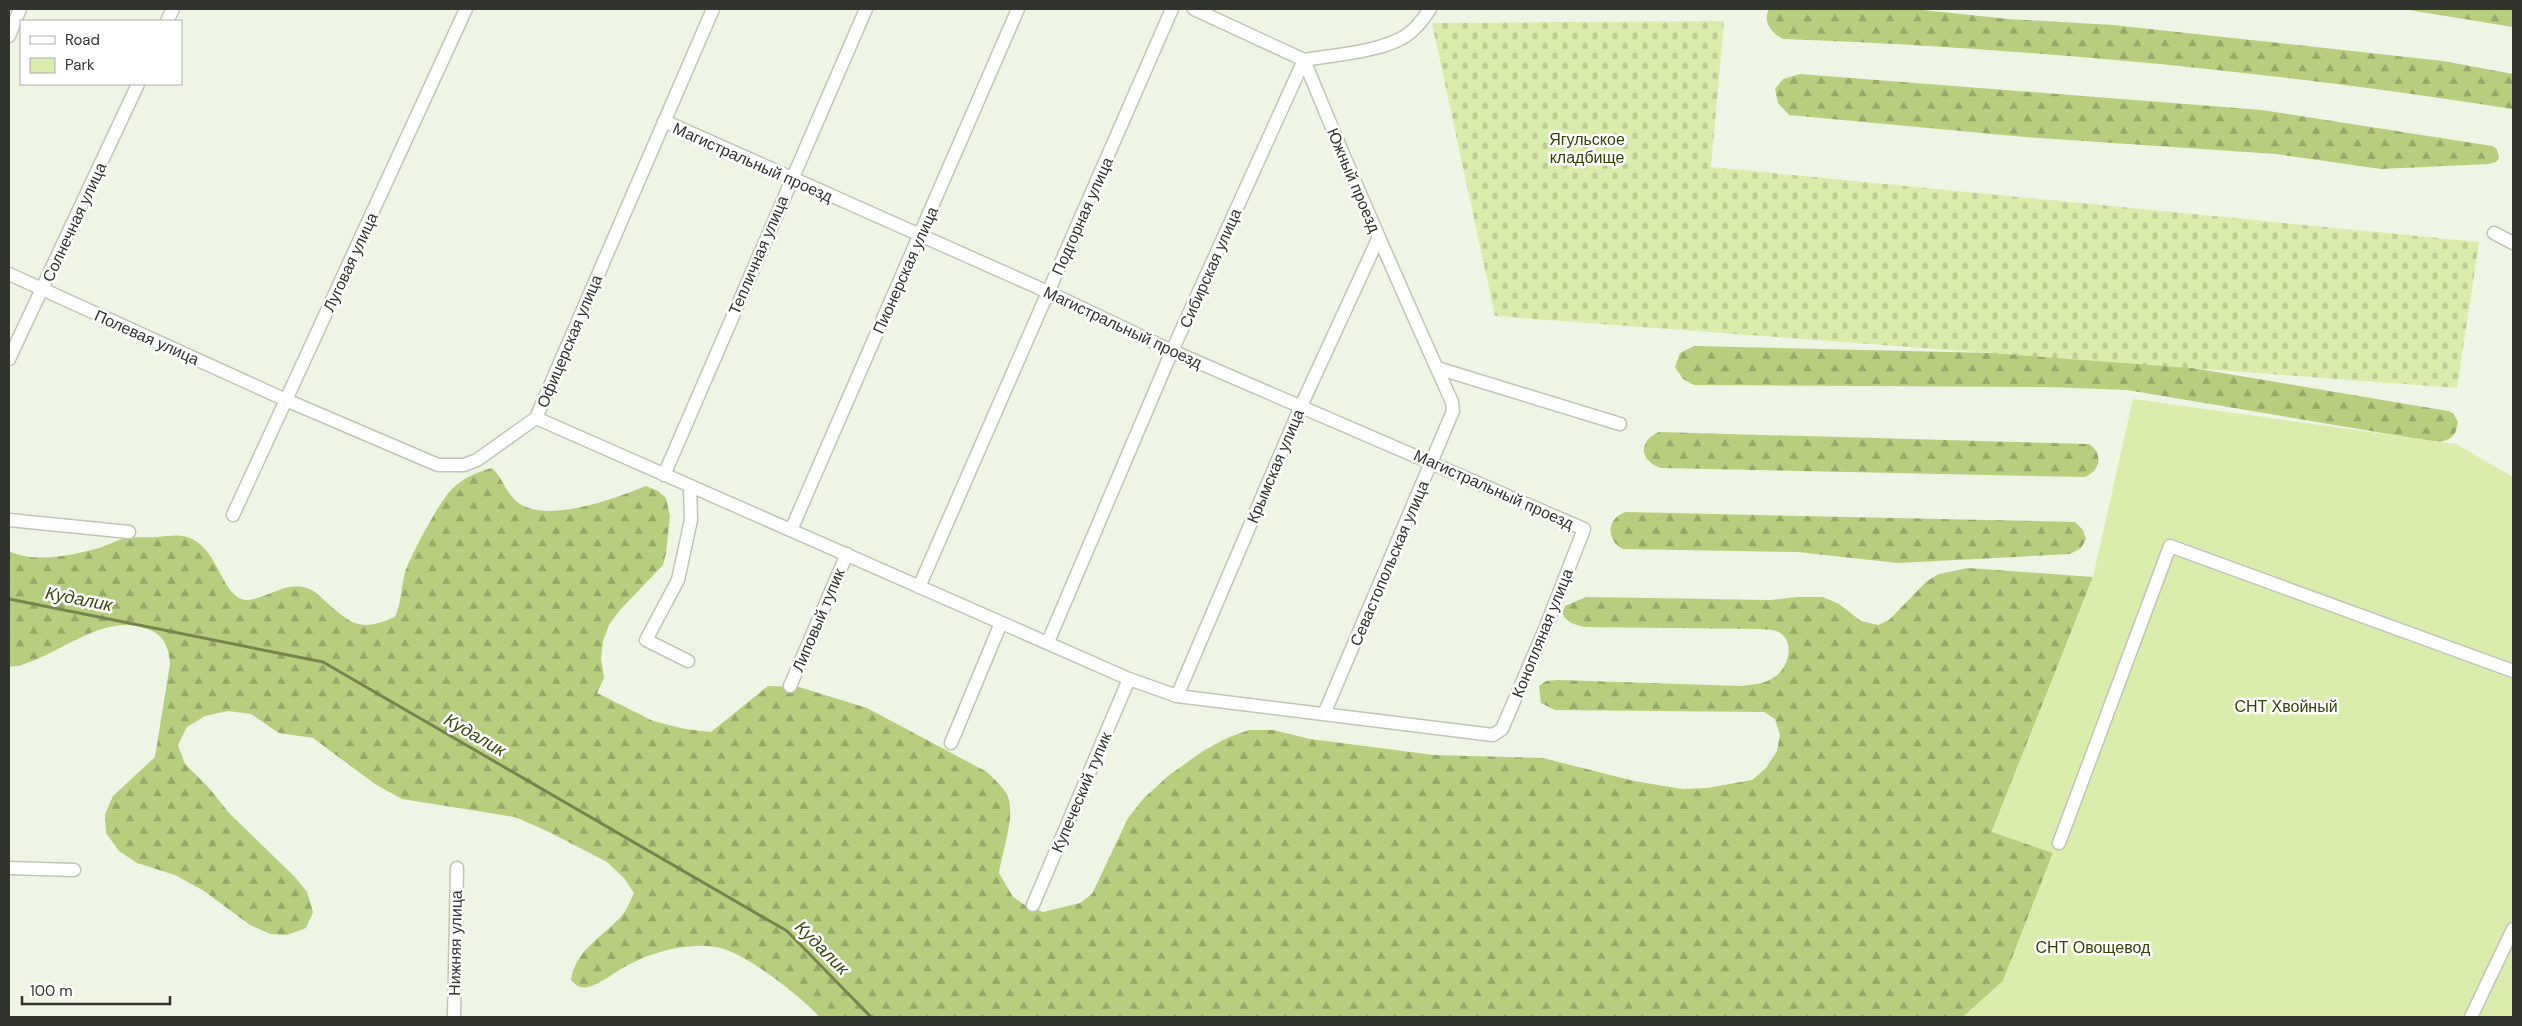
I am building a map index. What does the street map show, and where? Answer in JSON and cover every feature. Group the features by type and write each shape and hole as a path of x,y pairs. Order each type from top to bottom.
{"street":[{"path":"9,36 20,9"},
{"name":"Луговая улица","path":"233,515 466,9"},
{"name":"Офицерская улица","path":"286,400 438,465 464,465 477,460 536,418 713,9"},
{"name":"Тепличная улица","path":"664,475 866,9"},
{"name":"Пионерская улица","path":"791,530 1018,9"},
{"name":"Подгорная улица","path":"919,587 1172,9"},
{"path":"1194,9 1304,60 1349,53 1397,40 1407,35 1430,9"},
{"name":"Южный проезд","path":"1304,60 1378,239 1452,402 1453,411"},
{"name":"Сибирская улица","path":"1048,642 1172,351 1304,60"},
{"name":"Солнечная улица","path":"9,359 138,85"},
{"name":"Магистральный проезд","path":"664,122 1048,292 1172,351 1433,462 1584,529"},
{"path":"2494,233 2513,243"},
{"name":"Крымская улица","path":"1177,696 1301,406 1378,239"},
{"name":"Полевая улица","path":"9,274 286,400"},
{"path":"1437,368 1620,424"},
{"name":"Севастопольская улица","path":"1324,714 1433,462 1453,411"},
{"path":"536,418 690,488 847,554 1129,679 1177,696 1324,714"},
{"path":"688,660 646,640 678,580 691,520 690,488"},
{"path":"9,520 129,532"},
{"name":"Конопляная улица","path":"1324,714 1496,734 1502,729 1545,629 1584,529"},
{"path":"2059,843 2170,546 2513,671"},
{"name":"Липовый тупик","path":"790,686 847,554"},
{"path":"951,743 1001,623"},
{"name":"Купеческий тупик","path":"1033,905 1129,679"},
{"path":"9,868 74,870"},
{"name":"Нижняя улица","path":"454,1017 457,868"},
{"path":"2471,1017 2513,929"}],"green space":[{"path":"1769,9 1914,9 2008,19 2113,25 2443,61 2513,74 2513,109 2332,83 2149,63 1966,48 1783,39 1775,34 1767,23"},
{"path":"2403,9 2513,9 2513,27"},
{"name":"Ягульское кладбище","path":"1724,21 1711,167 2479,242 2457,388 1495,316 1432,23"},
{"path":"1800,74 2262,110 2492,146 2497,149 2499,158 2496,162 2488,164 2381,169 2276,154 2025,137 1789,115 1778,103 1775,89 1783,79"},
{"path":"1694,346 2035,354 2157,362 2448,411 2453,413 2458,422 2452,437 2436,442 2127,390 2048,387 1694,385 1683,379 1675,367 1680,353"},
{"name":"СНТ Хвойный","path":"2133,399 2456,444 2513,477 2513,1017 1963,1017 2003,981 2053,853 1992,832 2093,577"},
{"path":"1659,432 2089,444 2097,453 2098,462 2094,471 2085,477 1661,468 1648,461 1644,451 1647,440"},
{"path":"492,468 515,500 533,509 548,511 583,507 618,497 646,486 658,491 666,498 670,516 663,565 619,611 609,625 603,641 601,659 604,678 597,693 653,721 685,729 711,732 768,686 799,687 867,708 987,772 1000,785 1008,796 1010,818 999,873 1013,897 1025,905 1043,912 1080,903 1092,894 1128,818 1143,799 1168,776 1203,751 1227,738 1249,730 1273,730 1310,739 1434,755 1543,758 1634,781 1682,789 1707,788 1752,780 1766,768 1777,751 1780,735 1775,719 1764,712 1555,710 1541,703 1539,686 1546,681 1558,680 1740,686 1757,684 1779,674 1787,661 1787,640 1783,635 1774,630 1760,629 1584,627 1571,623 1566,619 1562,613 1565,606 1586,597 1771,600 1823,597 1839,604 1861,621 1878,625 1889,620 1927,581 1939,574 1968,568 2093,577 1992,831 2053,853 2003,981 1963,1017 820,1017 788,988 762,969 736,954 713,947 688,946 662,951 638,960 593,985 578,986 571,980 579,959 623,914 634,893 624,878 607,862 515,817 402,799 375,784 313,738 279,733 251,714 228,711 205,716 187,727 178,745 185,764 209,788 230,814 295,877 307,892 313,912 306,928 287,935 270,934 250,925 204,891 175,875 137,863 119,851 106,833 105,814 113,796 155,757 170,664 169,653 163,639 150,630 134,626 117,626 101,629 39,658 22,665 9,667 9,551 31,557 55,557 91,550 127,538 183,536 197,542 205,549 228,587 241,599 254,599 295,586 303,587 315,592 350,621 357,624 373,624 395,617 400,602 406,568 425,531 447,495 456,485 466,479"},
{"path":"1626,512 2075,522 2083,530 2086,539 2081,548 2070,554 1898,563 1797,552 1623,549 1613,540 1611,529 1615,519"}],"waterway":[{"name":"Кудалик","path":"9,599 323,662 787,931 871,1017"}],"park label":[{"name":"СНТ Овощевод","path":"2093,947"}]}
